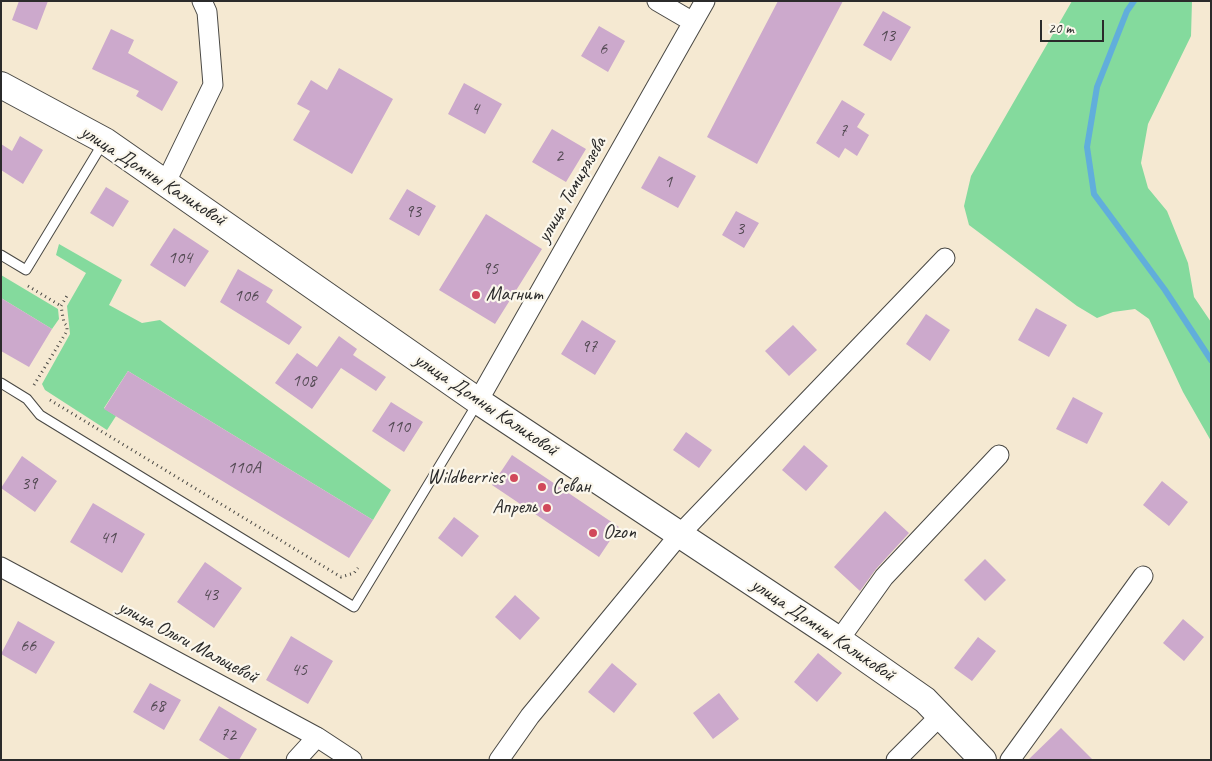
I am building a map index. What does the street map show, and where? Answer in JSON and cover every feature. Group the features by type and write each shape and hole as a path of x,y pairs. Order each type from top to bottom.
{"main road":[{"name":"улица Домны Каликовой","path":"1,86 19,93 105,141 478,402 840,640 926,700 983,760"}],"street":[{"path":"166,182 213,85 207,12 202,1"},
{"path":"657,1 693,22"},
{"name":"улица Тимирязева","path":"478,402 705,1"},
{"path":"499,760 530,716 680,534 945,258"},
{"path":"840,640 884,577 999,456"},
{"name":"улица Ольги Мальцевой","path":"1,566 318,737 352,760"},
{"path":"1010,760 1143,576"},
{"path":"896,760 940,716"},
{"path":"296,760 318,737"}],"lane":[{"path":"1,255 26,270 105,141"},
{"path":"1,383 28,399 40,415 354,607 478,402"}],"path":[{"path":"27,285 61,306"},
{"path":"35,386 67,331 61,306 68,294"},
{"path":"26,381 40,391"},
{"path":"46,396 341,577 354,573 359,567"}],"green space":[{"path":"1072,1 1192,1 1191,36 1148,124 1141,163 1148,188 1167,211 1188,263 1194,297 1211,322 1211,441 1183,392 1149,319 1135,309 1113,312 1097,318 1077,306 969,225 964,206 971,176"},
{"path":"59,244 122,280 109,305 142,323 160,320 391,490 373,520 128,371 104,408 116,416 107,430 45,390 42,384 70,334 67,306 86,273 56,255"},
{"path":"1,275 58,309 59,319 52,329 1,298"}],"building":[{"path":"19,1 48,1 37,30 12,20"},
{"path":"778,1 843,1 757,164 707,137"},
{"path":"883,11 911,27 891,61 863,45"},
{"path":"599,26 625,41 608,72 581,56"},
{"path":"111,29 134,40 128,53 178,82 162,111 136,96 139,91 92,69"},
{"path":"339,68 393,99 352,174 293,140 310,111 297,104 311,80 327,90"},
{"path":"464,83 502,104 485,134 448,114"},
{"path":"842,100 865,114 857,127 869,135 857,156 845,148 839,158 816,143"},
{"path":"552,129 586,149 566,182 532,162"},
{"path":"20,136 43,150 23,184 1,170 1,144 12,151"},
{"path":"659,156 696,176 678,208 641,188"},
{"path":"106,187 129,201 113,227 90,213"},
{"path":"407,189 436,206 419,236 389,219"},
{"path":"736,211 759,223 744,248 722,235"},
{"path":"486,214 542,249 495,324 439,290"},
{"path":"174,228 209,251 185,287 150,265"},
{"path":"238,269 273,290 266,302 302,327 289,345 220,302"},
{"path":"1,298 52,329 29,367 1,351"},
{"path":"1036,308 1067,325 1049,357 1018,340"},
{"path":"926,314 950,330 930,361 906,344"},
{"path":"582,320 616,341 595,375 561,354"},
{"path":"793,325 817,350 789,376 765,351"},
{"path":"339,336 357,349 353,355 386,377 376,391 341,368 312,409 275,383 297,353 317,367"},
{"path":"128,371 373,520 349,558 104,409"},
{"path":"1073,397 1103,413 1087,444 1056,429"},
{"path":"391,402 423,422 404,452 372,431"},
{"path":"686,432 712,450 699,468 673,450"},
{"path":"804,445 828,466 806,491 782,470"},
{"path":"512,455 619,527 599,557 492,485"},
{"path":"22,456 57,481 35,512 1,488"},
{"path":"1162,481 1188,502 1169,526 1143,505"},
{"path":"93,503 145,534 122,573 70,542"},
{"path":"885,511 909,533 876,569 860,591 834,567"},
{"path":"454,517 479,536 462,557 438,538"},
{"path":"985,559 1006,580 985,601 964,580"},
{"path":"205,562 242,588 214,628 177,602"},
{"path":"515,595 540,618 520,640 495,617"},
{"path":"1183,619 1204,637 1184,661 1163,643"},
{"path":"18,621 55,642 36,674 1,654"},
{"path":"291,636 333,661 308,704 266,680"},
{"path":"978,637 996,651 972,681 954,668"},
{"path":"818,653 842,673 817,702 794,682"},
{"path":"612,663 637,684 614,713 588,692"},
{"path":"150,683 181,700 164,730 133,712"},
{"path":"719,693 739,719 713,739 693,713"},
{"path":"219,706 257,729 239,760 231,760 199,740"},
{"path":"1061,728 1093,760 1028,760"}],"waterway":[{"path":"1134,1 1127,11 1097,87 1087,147 1094,194 1165,290 1211,360"}],"place":[{"name":"Магнит","path":"476,295"},
{"name":"Wildberries","path":"514,478"},
{"name":"Севан","path":"542,487"},
{"name":"Апрель","path":"547,508"},
{"name":"Ozon","path":"593,533"}]}
